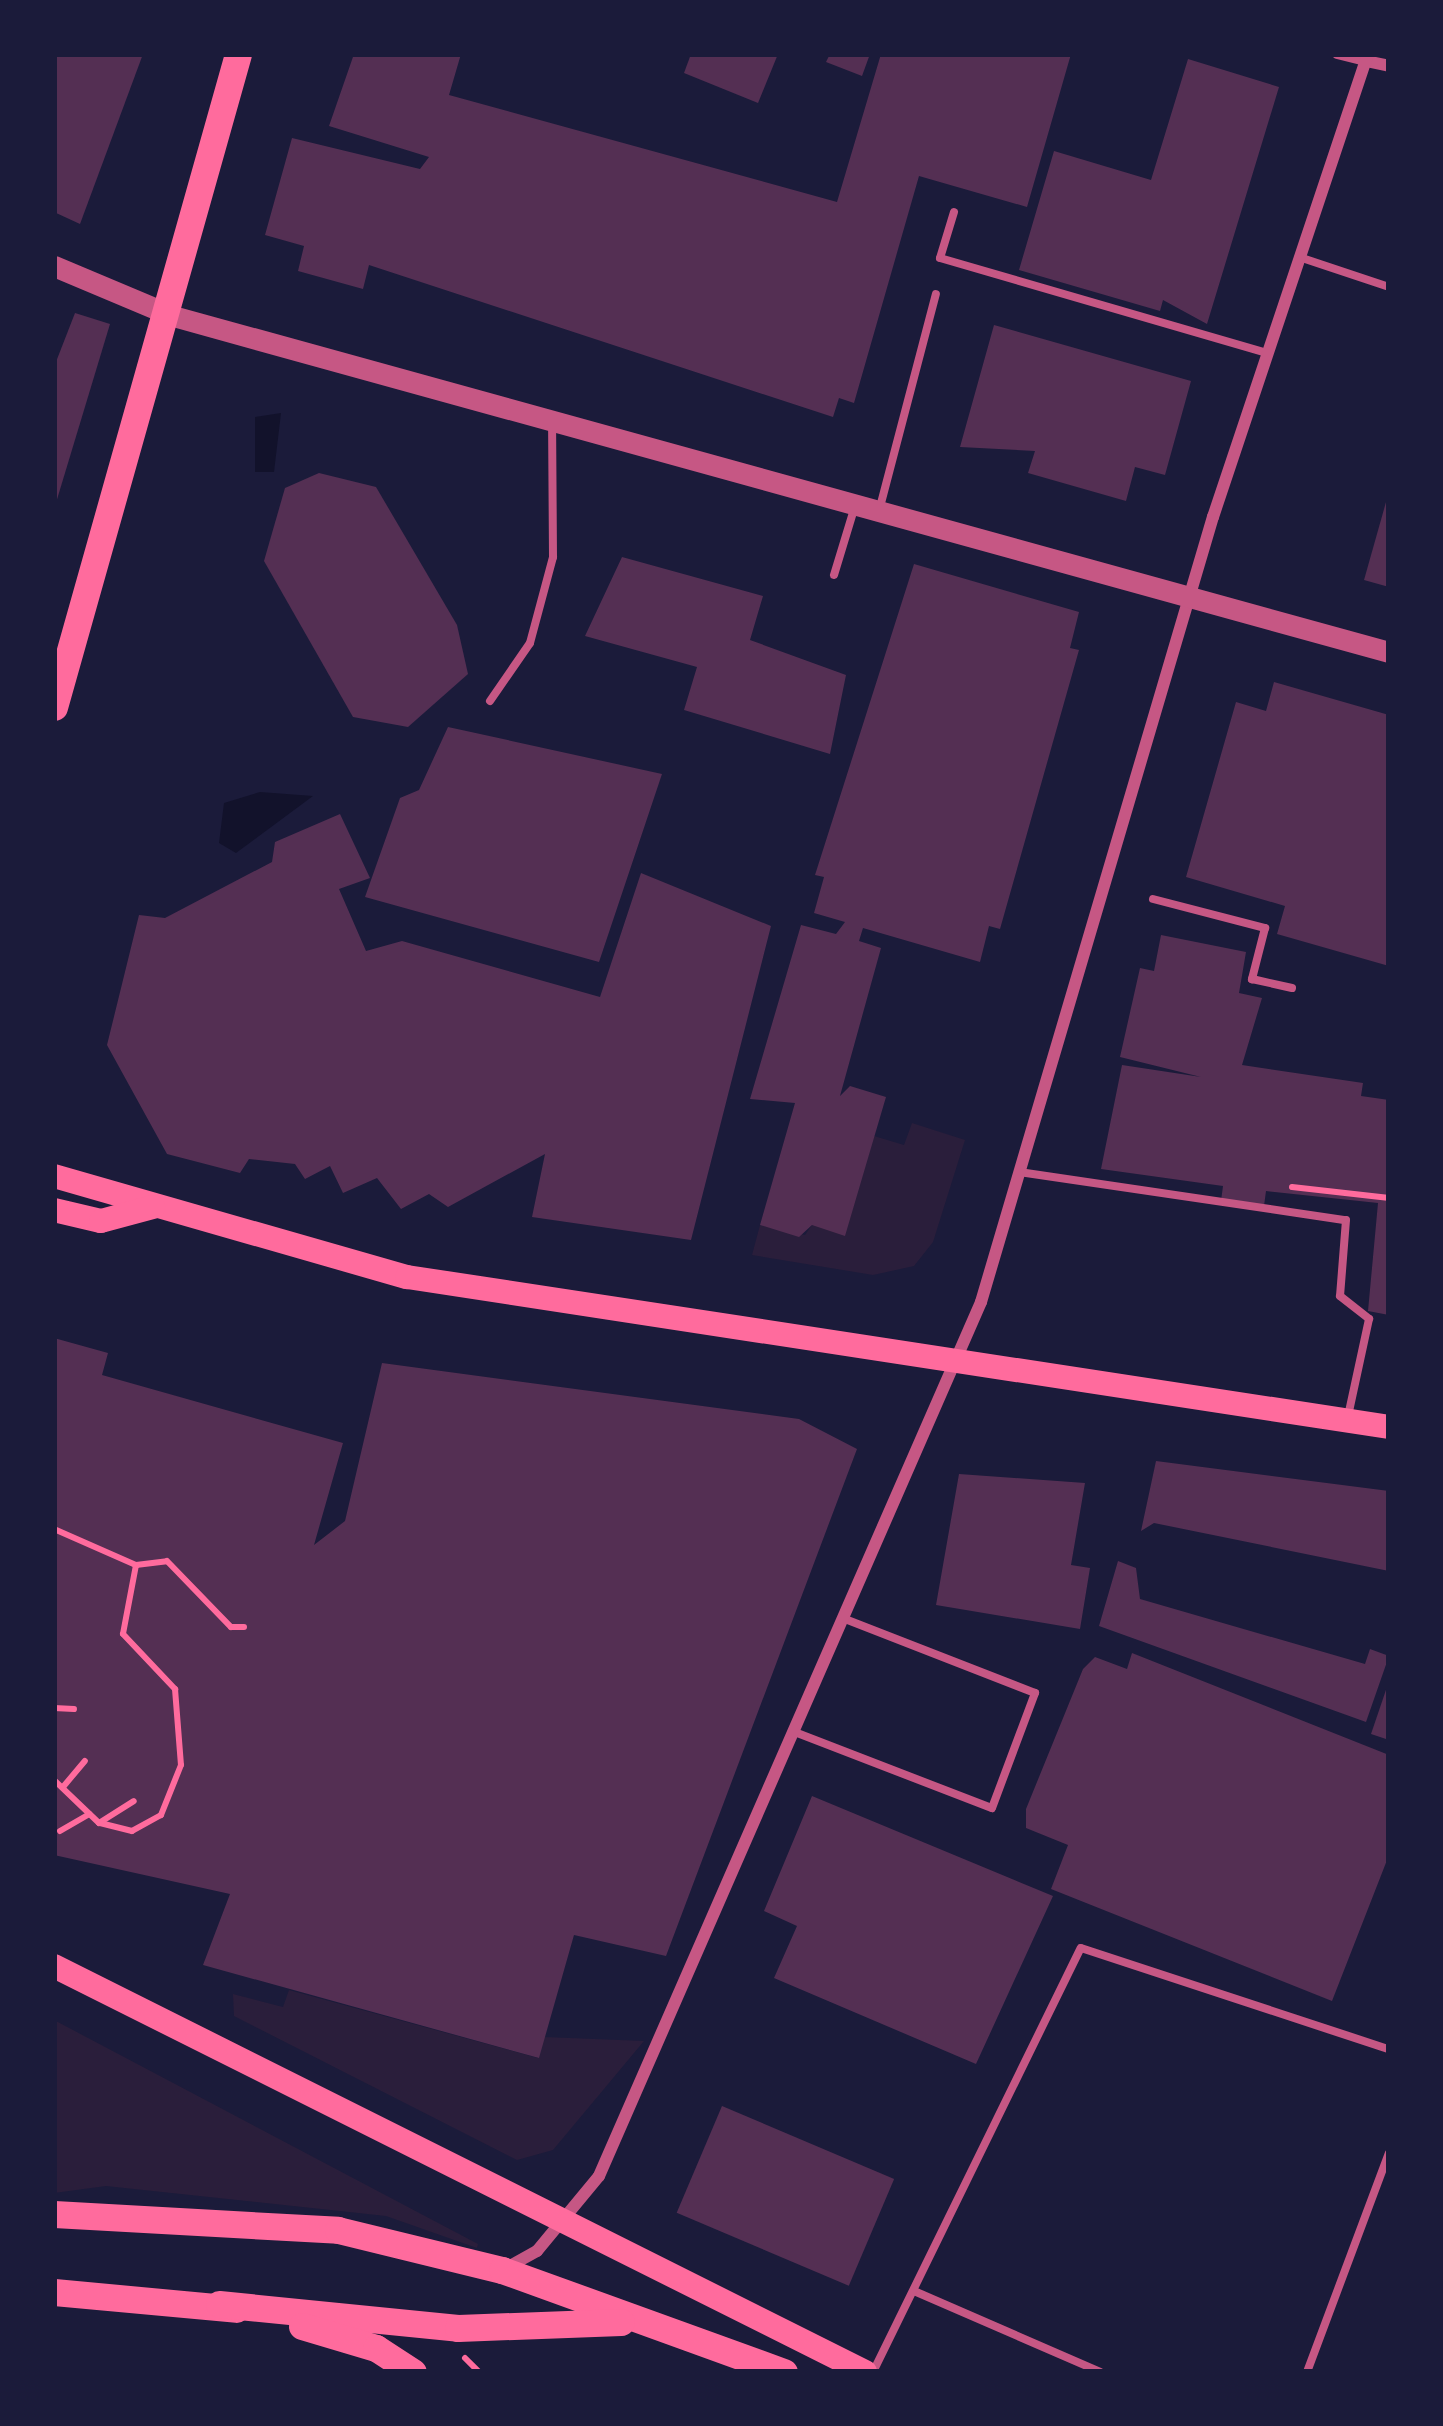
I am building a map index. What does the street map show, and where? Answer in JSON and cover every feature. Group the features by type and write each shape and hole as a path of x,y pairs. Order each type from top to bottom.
{"main road":[{"path":"54,707 59,666 173,316 238,54"},
{"path":"54,1176 407,1277 1389,1427"},
{"path":"54,1210 101,1221 155,1206"},
{"path":"54,1966 869,2372"},
{"path":"54,2214 338,2230 502,2270 631,2321 784,2372"},
{"path":"54,2292 458,2328 631,2321"},
{"path":"219,2305 376,2348 413,2372"}],"street":[{"path":"1337,54 1389,66"},
{"path":"502,2270 565,2221 598,2176 691,1976 1026,1173 1190,597 1265,353 1367,58"},
{"path":"54,266 173,316 1389,652"}],"lane":[{"path":"954,212 940,258 1265,353"},
{"path":"1298,257 1389,287"},
{"path":"879,511 936,294"},
{"path":"490,701 530,643 553,557 552,421"},
{"path":"834,575 856,504"},
{"path":"1153,898 1264,928 1252,979 1292,988"},
{"path":"1026,1173 1346,1220 1340,1296 1369,1319 1346,1423"},
{"path":"791,1731 992,1808 1036,1693 842,1617"},
{"path":"869,2372 914,2291 1082,1948 1389,2049"},
{"path":"1307,2372 1389,2153"},
{"path":"914,2291 1100,2372"}],"path":[{"path":"54,1529 136,1565 167,1561 231,1627 244,1627"},
{"path":"54,1780 99,1823 149,1827 181,1766 175,1689 123,1634 136,1565"},
{"path":"54,1708 74,1709"},
{"path":"63,1787 86,1761"},
{"path":"99,1823 134,1801"},
{"path":"60,1831 90,1814"}],"shaded area":[{"path":"281,413 274,472 255,472 255,417"},
{"path":"260,792 313,796 236,853 219,843 224,803"},
{"path":"912,1123 965,1140 933,1242 914,1266 873,1275 752,1255 760,1225 805,1235 874,1136 904,1145"},
{"path":"289,1990 538,2058 544,2037 644,2041 553,2150 517,2160 234,2016 233,1994 283,2007"},
{"path":"54,2020 478,2244 477,2248 386,2216 106,2186 54,2193"}],"building":[{"path":"54,54 143,54 80,224 54,212"},
{"path":"354,54 461,54 449,95 837,202 881,54 1071,54 1027,207 919,176 854,403 839,398 833,417 369,265 363,289 298,271 304,246 265,235 292,138 420,169 429,157 329,126"},
{"path":"691,54 778,54 758,103 684,73"},
{"path":"830,54 870,54 862,76 826,62"},
{"path":"1188,59 1279,87 1207,324 1163,300 1160,311 1019,270 1054,151 1151,180"},
{"path":"75,313 110,324 55,506 54,367"},
{"path":"994,325 1191,381 1165,475 1135,467 1126,501 1028,473 1035,451 960,447"},
{"path":"319,473 376,487 457,625 468,674 408,727 353,717 264,561 285,488"},
{"path":"1389,495 1389,587 1364,580"},
{"path":"622,557 763,596 750,640 846,675 830,754 684,710 697,667 585,636"},
{"path":"914,564 1079,612 1070,648 1079,650 1000,929 989,926 980,962 863,928 859,941 881,948 840,1096 850,1086 886,1097 845,1236 812,1225 799,1237 760,1225 795,1103 750,1099 801,925 836,934 845,922 814,913 824,877 815,875"},
{"path":"1274,682 1389,715 1389,966 1277,934 1285,906 1186,877 1236,702 1266,711"},
{"path":"448,727 662,774 599,962 365,897 400,798 419,790"},
{"path":"340,814 370,878 339,889 366,951 402,941 600,997 641,873 771,926 691,1240 532,1217 545,1154 448,1207 429,1194 401,1209 377,1178 343,1193 330,1166 305,1179 295,1164 249,1159 240,1173 167,1154 107,1045 139,915 165,918 272,862 275,842"},
{"path":"1161,935 1246,952 1239,993 1262,998 1242,1065 1363,1083 1361,1096 1389,1100 1389,1315 1368,1311 1378,1203 1266,1191 1264,1206 1221,1201 1223,1186 1101,1169 1122,1065 1201,1077 1120,1057 1140,968 1154,971"},
{"path":"54,1338 108,1353 102,1375 343,1443 314,1545 345,1521 382,1363 799,1419 857,1449 666,1956 574,1935 539,2058 203,1965 230,1894 54,1855"},
{"path":"1156,1461 1389,1491 1389,1571 1154,1523 1141,1531"},
{"path":"959,1474 1085,1483 1071,1565 1090,1568 1080,1629 936,1605"},
{"path":"1118,1561 1136,1568 1140,1599 1365,1664 1370,1649 1389,1656 1366,1722 1099,1626"},
{"path":"1132,1653 1389,1755 1389,1855 1332,2001 1051,1889 1068,1845 1026,1828 1026,1809 1083,1669 1095,1657 1127,1669"},
{"path":"1389,1684 1389,1740 1371,1734"},
{"path":"812,1796 1053,1896 976,2064 774,1978 797,1926 764,1911"},
{"path":"722,2106 894,2179 849,2286 677,2213"}]}
